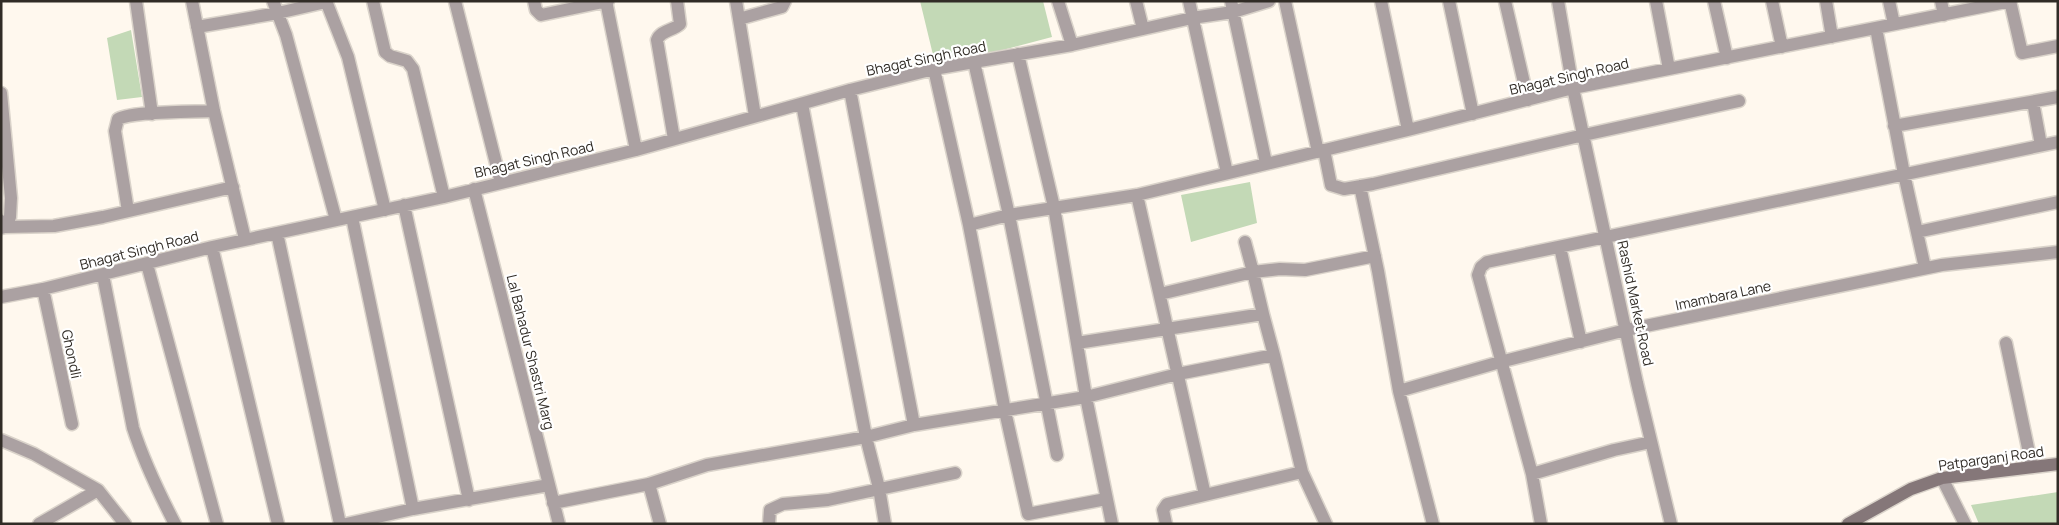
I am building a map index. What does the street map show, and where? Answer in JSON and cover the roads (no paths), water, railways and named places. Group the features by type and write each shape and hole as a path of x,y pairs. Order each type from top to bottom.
{"street":[{"path":"136,1 152,114"},
{"path":"192,1 214,111 245,239"},
{"path":"273,1 286,35 336,220"},
{"path":"373,1 385,52 390,56 407,61 413,70 444,197"},
{"path":"455,1 501,183"},
{"path":"534,1 536,10 541,15 607,1 636,150"},
{"path":"674,139 657,40 663,32 676,28 680,24 677,1"},
{"path":"736,1 754,116"},
{"path":"739,19 770,12 782,7 785,1"},
{"path":"1058,1 1072,45"},
{"path":"1136,1 1143,29"},
{"path":"1188,1 1227,173"},
{"name":"Bhagat Singh Road","path":"1,297 103,275 212,246 444,197 474,188 636,150 754,116 934,69 1072,45 1192,18 1232,6 1269,1"},
{"path":"1285,1 1321,151 1332,184 1344,189 1739,101"},
{"path":"1381,1 1408,130"},
{"path":"1449,1 1473,114"},
{"path":"1505,1 1528,100"},
{"name":"Rashid Market Road","path":"1558,1 1573,88 1651,442 1671,524"},
{"path":"1656,1 1669,69"},
{"path":"1714,1 1726,58"},
{"path":"1772,1 1782,47"},
{"path":"1826,1 1832,37"},
{"path":"1889,1 1894,24"},
{"path":"1941,1 1944,15"},
{"path":"197,27 278,14 326,2 348,56 385,210"},
{"path":"2005,2 2022,53 2058,46"},
{"name":"Bhagat Singh Road","path":"969,225 1054,207 1138,195 1573,88 2005,2"},
{"path":"1232,6 1266,164"},
{"path":"1876,28 1894,126 1925,268"},
{"path":"1018,54 1054,207 1086,397 1112,524"},
{"path":"974,62 1009,215 1057,455"},
{"path":"934,69 969,225 1005,411 1028,514 1106,499"},
{"path":"850,90 914,425"},
{"path":"1,93 11,198 10,217 3,225"},
{"path":"1894,126 2058,97"},
{"path":"2033,102 2041,145"},
{"path":"802,104 866,437 886,524"},
{"path":"128,211 115,124 118,119 152,114 214,111"},
{"path":"1541,524 1532,474 1500,362 1478,275 1479,270 1487,262 2058,142"},
{"path":"3,225 54,226 233,186"},
{"path":"1360,186 1375,256 1399,391 1433,524"},
{"name":"Lal Bahadur Shastri Marg","path":"474,188 559,524"},
{"path":"1138,195 1205,495"},
{"path":"1917,232 2058,202"},
{"path":"404,205 469,500"},
{"path":"352,217 413,509"},
{"path":"277,233 340,524"},
{"path":"1245,242 1302,472 1326,524"},
{"path":"212,246 278,524"},
{"path":"1560,247 1581,342"},
{"name":"Imambara Lane","path":"1399,391 1500,362 1626,330 1925,268 2058,252"},
{"path":"1160,294 1253,272 1280,269 1305,270 1375,256"},
{"path":"147,264 216,524"},
{"path":"103,275 133,428 140,451 154,484 176,524"},
{"name":"Ghondli","path":"43,289 72,424"},
{"path":"1077,343 1262,314"},
{"path":"2006,343 2032,467"},
{"path":"553,503 649,484 707,465 866,437 914,425 1086,397 1178,374 1274,355"},
{"path":"1,440 34,454 98,490 125,524"},
{"path":"1532,474 1651,442"},
{"name":"Patparganj Road","path":"1848,524 1863,520 1911,489 1942,478 2058,464"},
{"path":"1166,524 1163,510 1167,504 1302,472"},
{"path":"769,524 770,510 775,506 828,500 956,473"},
{"path":"1942,478 1965,524"},
{"path":"649,484 660,524"},
{"path":"346,524 413,509 550,485"},
{"path":"38,524 98,490"}]}
